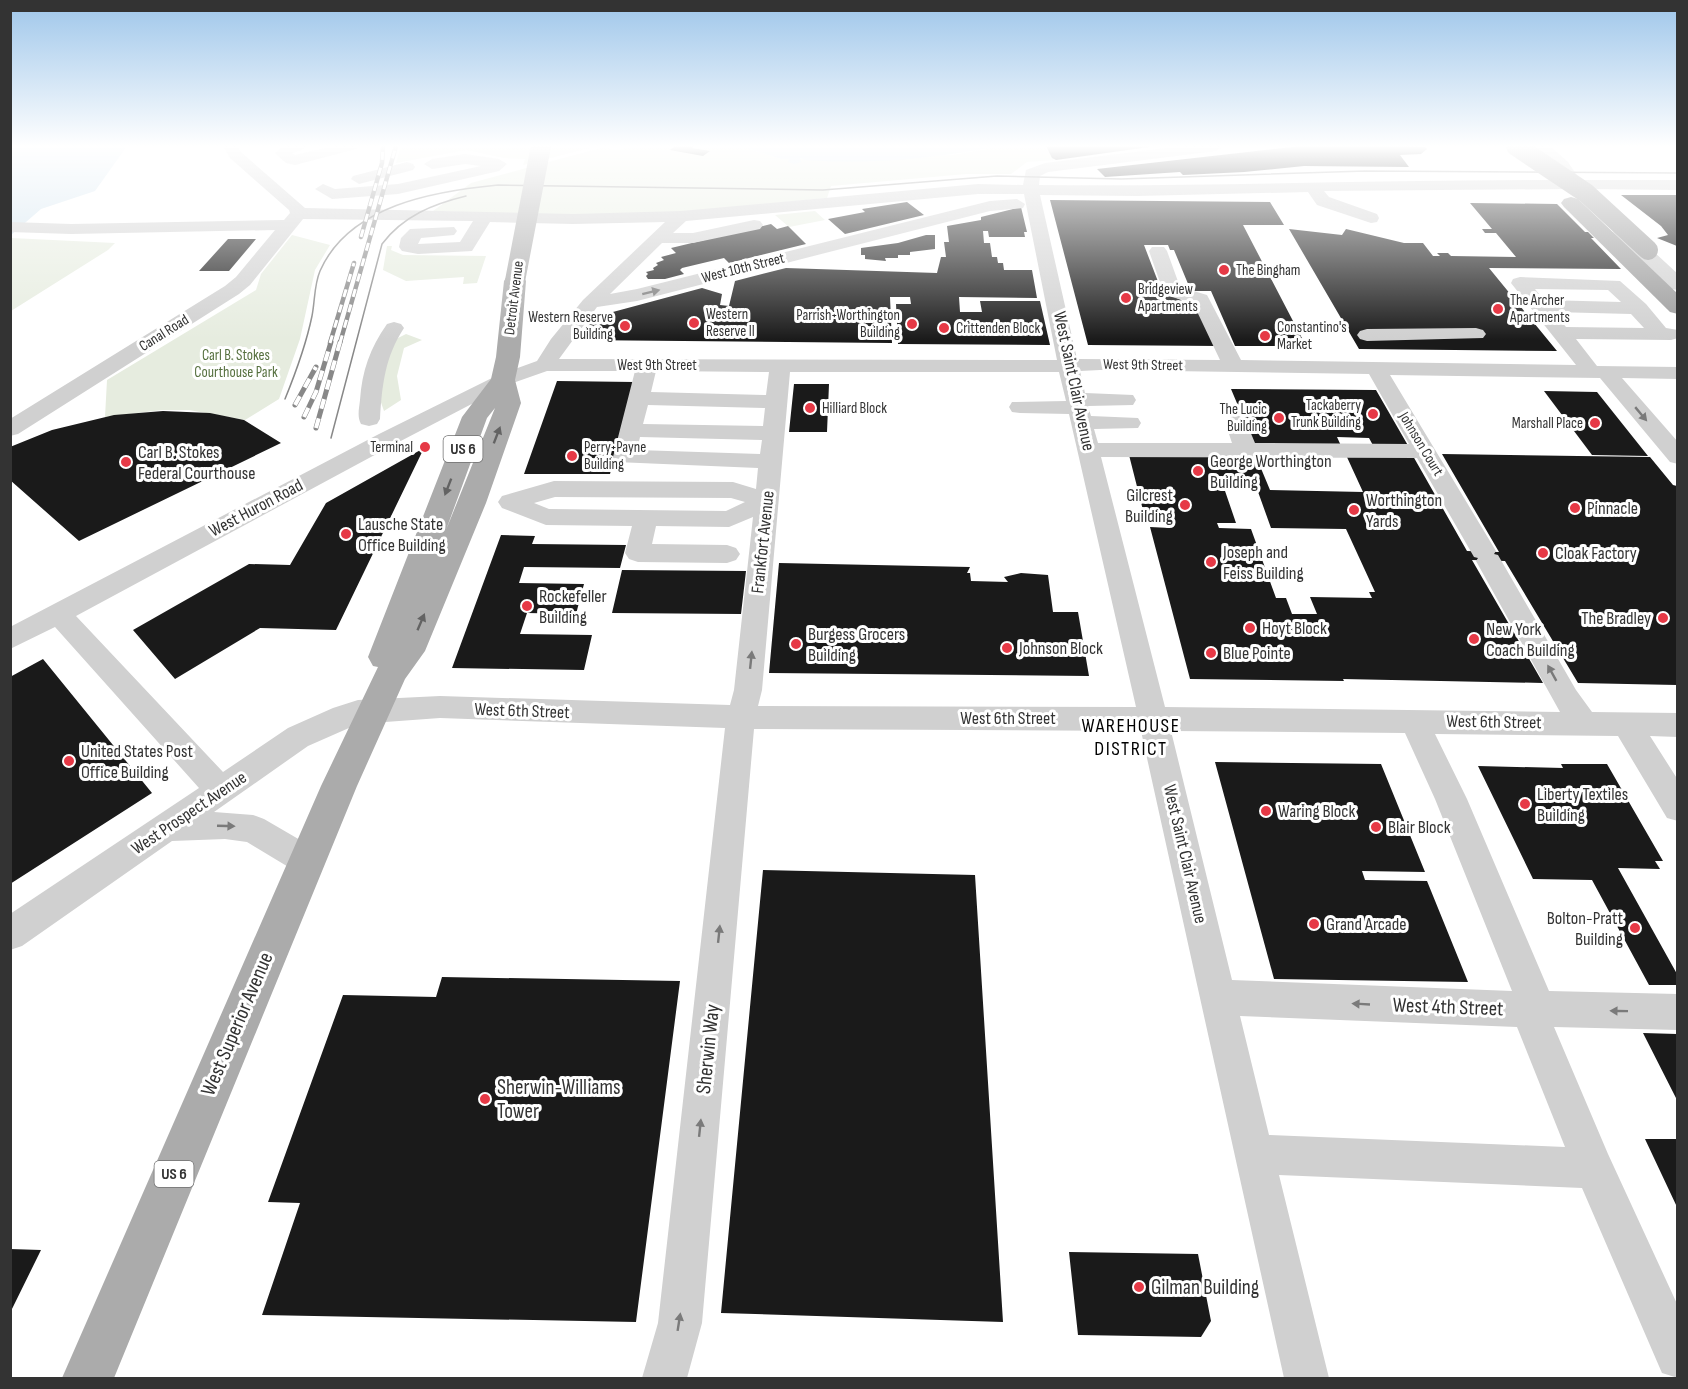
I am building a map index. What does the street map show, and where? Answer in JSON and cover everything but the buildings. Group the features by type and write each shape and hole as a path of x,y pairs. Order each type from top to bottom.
{"highway":[{"path":"1579,211 1619,247 1653,308"},
{"path":"1605,211 1677,273"},
{"path":"1648,250 1677,282"}],"main road":[{"name":"Detroit Avenue","path":"503,380 508,357 515,281 529,211"},
{"name":"West Superior Avenue","path":"88,1378 307,861 392,672 409,651 472,502 509,402 503,380"},
{"name":"US 6","path":"392,672 384,657 432,524 475,417 503,380"}],"street":[{"path":"10,227 70,229 222,226 275,211"},
{"name":"Canal Road","path":"10,429 232,290 243,281 296,211"},
{"path":"317,211 480,225 681,216 737,211"},
{"name":"West 10th Street","path":"593,302 638,295 971,211"},
{"name":"West Saint Clair Avenue","path":"1035,211 1065,340 1068,366 1153,719 1306,1378"},
{"path":"1351,211 1371,218"},
{"path":"1590,211 1677,297"},
{"path":"1596,211 1677,282"},
{"path":"545,365 561,336 601,292 681,216"},
{"path":"658,238 693,238 776,220"},
{"path":"1158,251 1172,291 1200,299 1227,349 1233,367"},
{"path":"1563,333 1667,334 1653,308 1614,271"},
{"path":"1653,308 1613,285 1521,283 1563,333 1677,458"},
{"path":"1540,306 1653,308"},
{"path":"369,419 372,377 380,347 394,328"},
{"path":"1367,335 1476,334"},
{"name":"West 9th Street","path":"503,380 545,365 1068,366 1100,364 1677,373"},
{"path":"647,365 624,457 771,461"},
{"path":"698,459 717,365"},
{"name":"Frankfort Avenue","path":"741,717 748,690 780,366"},
{"name":"Johnson Court","path":"1376,369 1566,698 1583,723"},
{"name":"West Huron Road","path":"10,639 503,380"},
{"path":"638,398 777,402"},
{"path":"1079,410 1125,400"},
{"path":"1020,407 1079,410 1130,423"},
{"path":"1236,422 1246,451"},
{"path":"631,430 774,433"},
{"path":"1089,450 1425,451"},
{"path":"472,502 510,502 554,489 733,490 767,501"},
{"path":"546,517 554,489"},
{"path":"729,519 733,490"},
{"path":"510,502 546,517 729,519 767,501"},
{"path":"646,518 639,554 727,554"},
{"path":"58,613 221,791"},
{"name":"West 6th Street","path":"375,709 440,707 741,717 1677,725"},
{"name":"West Prospect Avenue","path":"10,934 298,737 343,716 375,709"},
{"name":"Sherwin Way","path":"665,1378 680,1323 741,717"},
{"path":"1414,721 1451,799 1594,1168 1677,1357"},
{"path":"1626,724 1677,808"},
{"path":"168,827 225,825 253,829 307,861"},
{"name":"West 4th Street","path":"1218,997 1677,1012"},
{"path":"1254,1154 1594,1168"}],"green space":[{"path":"433,211 693,211 561,215"},
{"path":"815,211 825,220 789,227 775,215"},
{"name":"Carl B. Stokes Courthouse Park","path":"292,235 330,245 315,270 300,339 279,399 245,420 189,410 162,410 105,417 107,380 256,290 261,274"},
{"path":"11,238 115,243 108,250 11,311"},
{"path":"387,246 392,246 391,250 403,255 486,256 477,283 463,284 464,277 406,281 383,270"},
{"path":"406,334 422,340 404,348 397,376 401,400 384,411 372,377 380,347"}],"water":[{"path":"11,211 39,211 11,235"}],"tram line":[{"path":"285,399 307,337 320,271 333,249 351,231 372,216 384,211"},
{"path":"331,438 382,244 399,226 422,211"}],"railway":[{"path":"361,237 368,211"},
{"path":"340,343 378,211"},
{"path":"330,343 354,263"},
{"path":"304,417 316,392 331,342"},
{"path":"316,428 340,342"},
{"path":"295,405 316,367"}],"place":[{"name":"The Bingham","path":"1224,270"},
{"name":"Bridgeview Apartments","path":"1126,298"},
{"name":"The Archer Apartments","path":"1498,309"},
{"name":"Western Reserve II","path":"694,323"},
{"name":"Parrish-Worthington Building","path":"912,324"},
{"name":"Western Reserve Building","path":"625,326"},
{"name":"Crittenden Block","path":"944,328"},
{"name":"Constantino's Market","path":"1265,336"},
{"name":"Hilliard Block","path":"810,408"},
{"name":"Tackaberry Trunk Building","path":"1373,414"},
{"name":"The Lucic Building","path":"1279,418"},
{"name":"Marshall Place","path":"1595,423"},
{"name":"Terminal","path":"425,447"},
{"name":"Perry-Payne Building","path":"572,456"},
{"name":"Carl B. Stokes Federal Courthouse","path":"126,462"},
{"name":"George Worthington Building","path":"1198,471"},
{"name":"Gilcrest Building","path":"1185,505"},
{"name":"Pinnacle","path":"1575,508"},
{"name":"Worthington Yards","path":"1354,510"},
{"name":"Lausche State Office Building","path":"346,534"},
{"name":"Cloak Factory","path":"1543,553"},
{"name":"Joseph and Feiss Building","path":"1211,562"},
{"name":"Rockefeller Building","path":"527,606"},
{"name":"The Bradley","path":"1663,618"},
{"name":"Hoyt Block","path":"1250,628"},
{"name":"New York Coach Building","path":"1474,639"},
{"name":"Burgess Grocers Building","path":"796,644"},
{"name":"Johnson Block","path":"1007,648"},
{"name":"Blue Pointe","path":"1211,653"},
{"name":"United States Post Office Building","path":"69,761"},
{"name":"Liberty Textiles Building","path":"1525,804"},
{"name":"Waring Block","path":"1266,811"},
{"name":"Blair Block","path":"1376,827"},
{"name":"Grand Arcade","path":"1314,924"},
{"name":"Bolton-Pratt Building","path":"1635,928"},
{"name":"Sherwin-Williams Tower","path":"485,1099"},
{"name":"Gilman Building","path":"1139,1287"}],"district":[{"name":"WAREHOUSE DISTRICT","path":"1131,738"}]}
